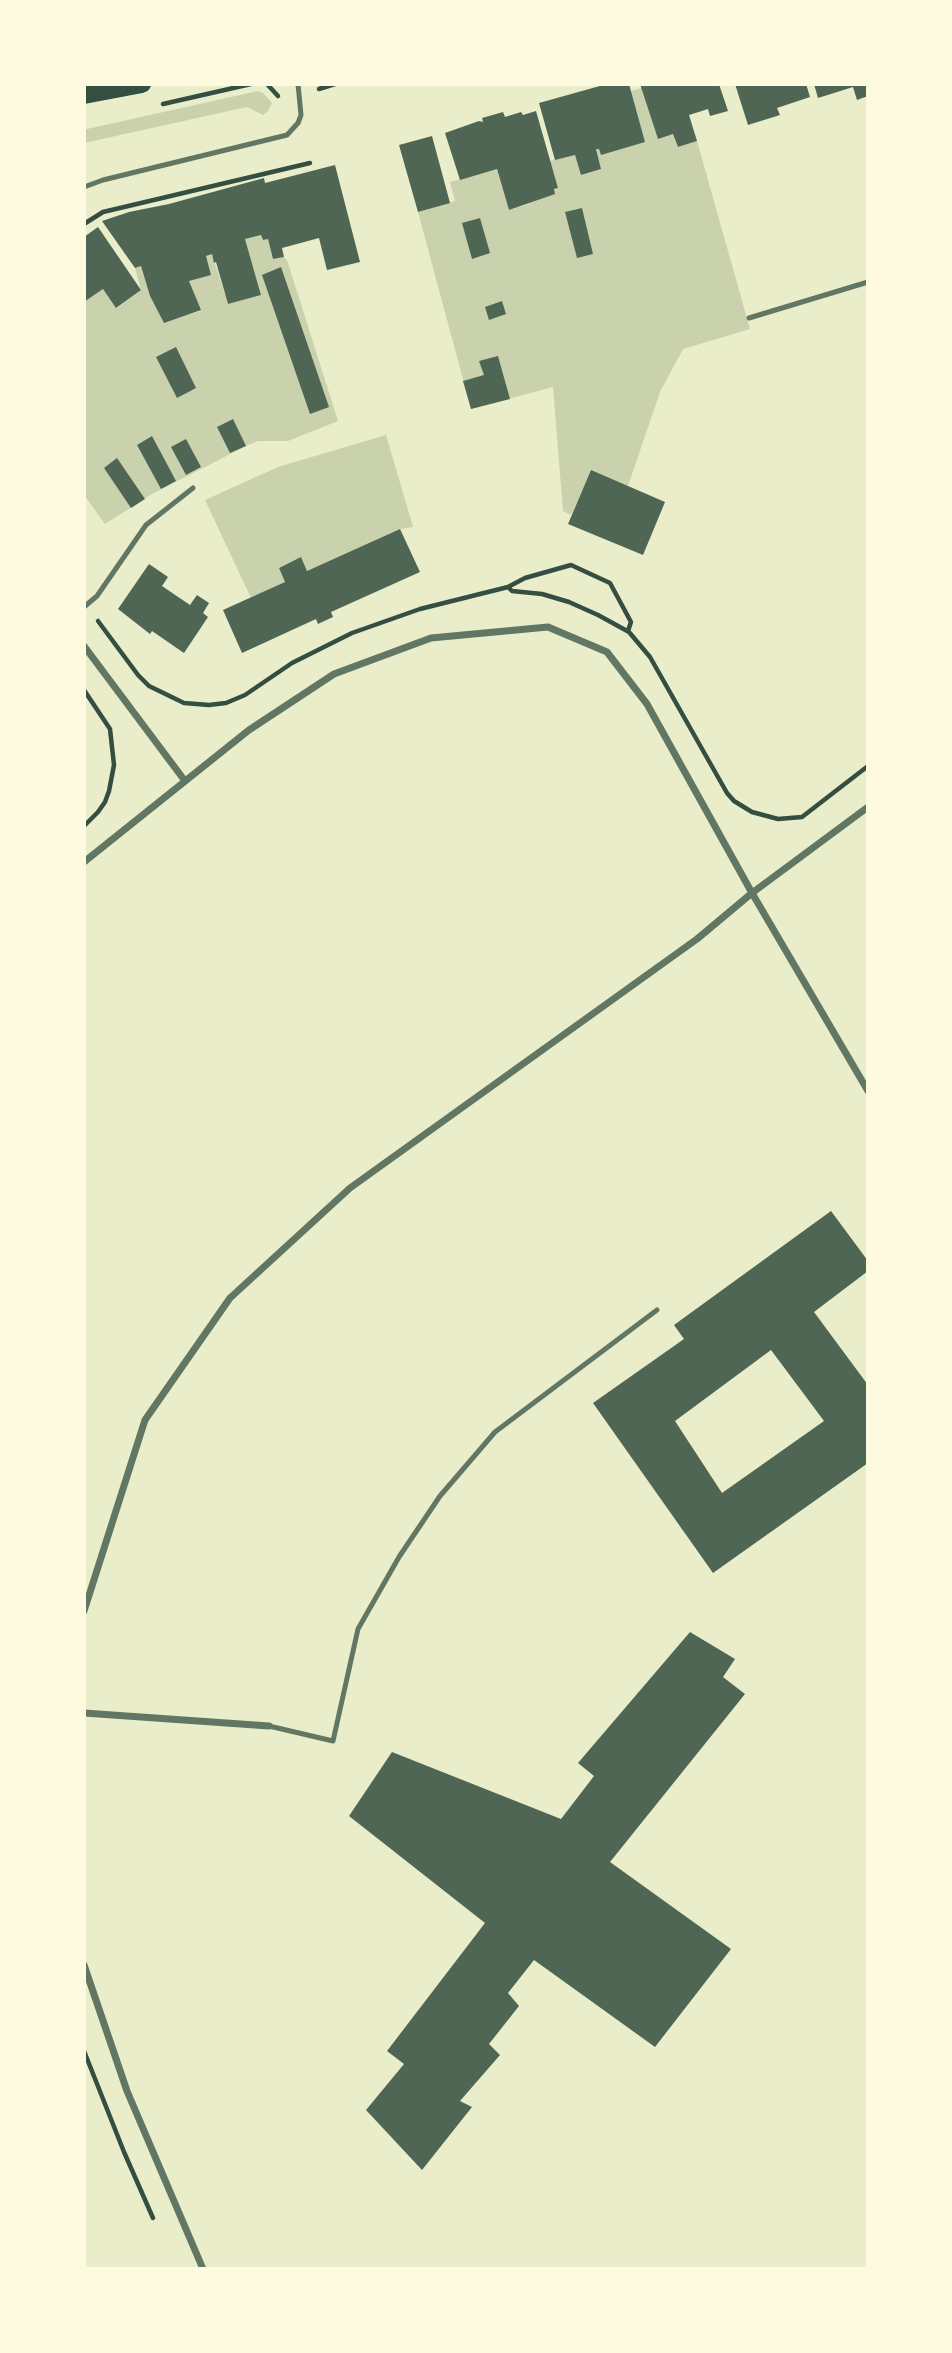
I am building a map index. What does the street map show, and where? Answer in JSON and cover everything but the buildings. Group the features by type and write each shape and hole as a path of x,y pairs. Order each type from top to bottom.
{"main road":[{"path":"84,94 142,84"}],"street":[{"path":"84,862 249,730 334,674 431,638 548,627 607,652 647,704 752,893 868,1091"},
{"path":"84,646 185,781"},
{"path":"84,1611 145,1420 230,1298 350,1188 697,939 752,893 868,807"},
{"path":"84,1713 269,1726"},
{"path":"84,1965 127,2091 203,2269"}],"lane":[{"path":"84,187 287,135 298,123 301,115 298,84"},
{"path":"749,318 868,282"},
{"path":"85,606 97,596 146,526 193,488"},
{"path":"269,1726 333,1741 358,1629 399,1557 440,1496 495,1432 657,1310"}],"path":[{"path":"161,104 251,84"},
{"path":"84,224 103,212 310,163"},
{"path":"85,606 146,684 184,703 209,705 226,703 245,695 292,663 352,634 420,609 508,587 525,578 574,565 610,583 631,622 628,632"},
{"path":"508,587 512,591 542,594 569,602 628,632 650,657 727,793 734,801 752,812 778,819 802,817 868,766"},
{"path":"84,690 110,729 114,765 105,802 84,826"},
{"path":"84,2051 155,2222"}],"green space":[{"path":"642,88 658,139 673,134 678,147 697,141 750,329 683,349 660,392 628,486 591,471 571,515 563,511 553,387 471,409 418,212 455,201 450,182 497,169 509,210 529,204 529,201 558,188 550,161 575,155 581,175 601,169 596,149 599,149 601,155 631,91"},
{"path":"258,91 272,103 263,115 247,107 84,143 84,130 87,129"},
{"path":"261,235 263,240 268,239 273,259 284,257 287,260 338,421 288,441 258,441 246,446 152,494 105,524 84,495 84,302 103,289 117,308 141,290 135,268 141,266 150,296 164,322 200,311 189,281 206,256 212,254 228,304 261,295 245,239"},
{"path":"386,435 413,527 400,529 307,571 301,558 279,568 285,582 251,598 205,500 278,467"}]}
